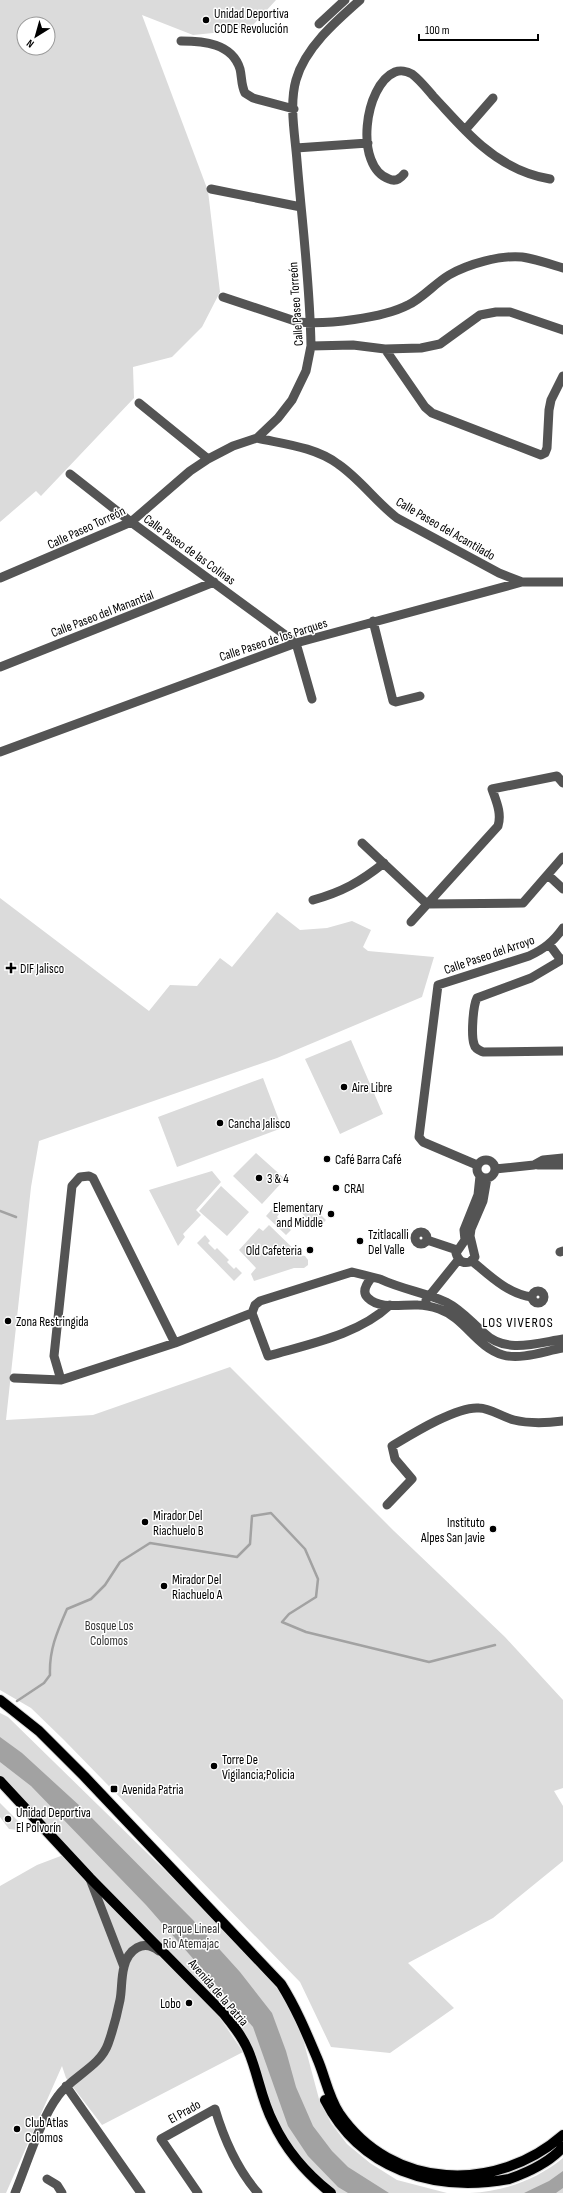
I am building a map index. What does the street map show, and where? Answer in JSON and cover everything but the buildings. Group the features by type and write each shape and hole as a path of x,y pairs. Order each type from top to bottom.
{"main road":[{"path":"0,1700 50,1742 262,1963 292,2002 302,2020 329,2095 352,2130 381,2154 414,2171 449,2178 487,2176 509,2170 530,2161 550,2147 563,2135"},
{"name":"Avenida de la Patria","path":"0,1781 90,1878 193,1980 228,2019 247,2049 272,2121 283,2142 309,2174 331,2193"},
{"path":"311,2046 312,2060 323,2097 343,2130 356,2146 375,2162 396,2173 417,2181 442,2187 476,2188 498,2183 538,2166 563,2147"}],"street":[{"path":"319,24 345,0"},
{"name":"Calle Paseo Torreón","path":"0,578 131,522 190,471 208,459 233,446 257,438 278,418 292,400 306,371 311,346 296,148 294,109 296,80 307,58 338,20 360,0"},
{"path":"181,40 220,46 236,60 245,93 253,98 294,109"},
{"path":"404,174 401,178 392,180 378,172 375,169 370,157 368,143 368,116 372,102 382,84 396,71 404,71 418,79 467,132 504,162 537,177 550,179"},
{"path":"467,132 493,98"},
{"path":"296,148 368,143"},
{"path":"211,189 301,207"},
{"path":"223,297 298,322 310,323 375,316 399,309 419,298 449,275 492,260 521,257 563,268"},
{"path":"311,346 353,345 385,349 422,348 440,344 480,315 496,312 510,312 563,330"},
{"path":"385,349 425,407 432,413 541,455 545,453 547,448 551,400 563,376"},
{"path":"139,403 208,459"},
{"name":"Calle Paseo del Acantilado","path":"257,438 304,448 323,455 338,464 382,506 397,518 499,573 522,582"},
{"name":"Calle Paseo de las Colinas","path":"70,474 131,522 296,643"},
{"name":"Calle Paseo del Manantial","path":"0,667 214,582"},
{"name":"Calle Paseo de los Parques","path":"0,752 296,643 522,582 563,582"},
{"path":"373,622 393,701 396,702 420,696"},
{"path":"296,643 312,699"},
{"path":"411,922 498,826 500,820 492,789 557,776 563,783"},
{"path":"362,843 427,904 523,903 563,857"},
{"path":"313,900 338,893 361,881 384,863"},
{"path":"548,875 563,889"},
{"name":"Calle Paseo del Arroyo","path":"478,1165 423,1142 419,1136 438,985 529,956 549,944 563,928"},
{"path":"549,944 562,960 531,978 477,998 474,1004 473,1043 477,1049 483,1052 563,1051"},
{"path":"534,1165 543,1160 563,1158"},
{"path":"487,1160 494,1165 495,1169 491,1177 484,1177 478,1173 478,1165 480,1162 487,1160"},
{"path":"495,1169 534,1165 563,1165"},
{"path":"62,1380 54,1356 72,1186 80,1177 89,1176 93,1178 175,1343"},
{"path":"425,1306 459,1257 465,1240 464,1230 484,1177"},
{"path":"473,1259 470,1236 471,1229 483,1201 484,1177"},
{"path":"427,1240 459,1257 473,1259 510,1283 515,1292 522,1296 532,1297"},
{"path":"390,1305 380,1314 344,1333 268,1356 252,1313 255,1305 260,1301 352,1272 372,1277 430,1297 459,1310 485,1335 506,1345 518,1346 563,1339"},
{"path":"372,1277 366,1284 365,1291 367,1297 373,1302 390,1305 425,1306 440,1310 453,1317 479,1342 493,1351 504,1355 518,1356 563,1348"},
{"path":"14,1378 62,1380 175,1343 252,1313"},
{"path":"539,1342 541,1352"},
{"path":"387,1505 412,1479 395,1460 392,1446 414,1433 464,1409 480,1408 513,1420 532,1422 563,1421"},
{"path":"90,1878 124,1967"},
{"path":"15,2193 46,2117 57,2096 66,2086 98,2060 107,2046 120,2000 124,1967 134,1949 147,1945 153,1947 193,1980"},
{"path":"66,2086 141,2193"},
{"name":"El Prado","path":"198,2193 161,2139 215,2109 220,2128 241,2171 258,2193"},
{"path":"48,2180 57,2185 62,2193"}],"green space":[{"path":"0,0 276,0 253,25 223,32 193,35 142,15 208,191 220,292 202,327 172,357 133,367 134,398 41,496 36,491 0,522"},
{"name":"Bosque Los Colomos","path":"0,898 149,1011 170,985 197,986 220,958 232,967 277,912 300,930 327,928 352,921 371,930 363,947 368,951 434,957 422,997 277,1058 39,1141 31,1187 6,1420 93,1415 230,1367 394,1531 505,1637 563,1700 563,1788 554,1791 563,1806 563,1861 493,1918 408,1963 454,2008 390,2053 331,2047 300,1982 64,1740 31,1708 0,1690"},
{"name":"Aire Libre","path":"351,1040 383,1114 340,1134 305,1059"},
{"name":"Cancha Jalisco","path":"263,1078 282,1128 177,1167 158,1117"},
{"name":"3 & 4","path":"256,1153 285,1179 262,1204 233,1176"},
{"path":"212,1171 221,1182 196,1210 201,1215 183,1234 185,1237 178,1246 149,1190"},
{"path":"221,1186 249,1212 227,1236 199,1211"},
{"path":"308,1201 318,1215 320,1214 326,1220 317,1229 299,1210"},
{"path":"273,1208 279,1214 277,1217 291,1230 286,1235 266,1216"},
{"path":"269,1225 300,1255 305,1256 308,1260 308,1265 304,1268 294,1268 254,1281 251,1274 256,1268 239,1250 259,1228 263,1231"},
{"path":"205,1235 210,1241 208,1243 215,1250 217,1248 229,1260 227,1262 234,1269 236,1267 242,1273 234,1281 197,1243"},
{"name":"Parque Lineal Rio Atemajac","path":"0,1713 8,1717 234,1938 277,1988 299,2024 319,2099 331,2123 347,2144 370,2163 397,2180 447,2193 332,2193 316,2178 276,2125 246,2040 165,1949 0,1778"},
{"name":"Unidad Deportiva El Polvorín","path":"0,1803 18,1821 19,1826 17,1830 9,1829 0,1817"},
{"path":"66,1854 216,2012 243,2052 102,2125 66,2078 62,2066 6,2193 0,2193 0,1886 37,1865"},
{"path":"563,2158 563,2193 470,2193 496,2190 520,2183 553,2166"}],"shaded area":[{"path":"0,1737 22,1753 81,1807 193,1920 240,1972 272,2013 286,2051 296,2087 313,2126 332,2151 348,2167 389,2193 348,2193 338,2187 308,2156 288,2126 253,2027 146,1905 31,1786 0,1762"},
{"path":"563,2171 563,2188 556,2193 524,2193 549,2181"}],"waterway":[{"path":"0,1211 16,1217"},
{"path":"17,1701 44,1683 50,1675 52,1649 67,1609 91,1599 105,1585 120,1562 150,1543 237,1557 250,1544 252,1516 271,1513 305,1549 318,1579 316,1597 289,1614 282,1622 306,1632 429,1662 495,1645"}],"place":[{"name":"Unidad Deportiva CODE Revolución","path":"206,20"},
{"name":"DIF Jalisco","path":"11,968"},
{"name":"Aire Libre","path":"344,1087"},
{"name":"Cancha Jalisco","path":"220,1123"},
{"name":"Café Barra Café","path":"327,1159"},
{"name":"3 & 4","path":"259,1178"},
{"name":"CRAI","path":"336,1188"},
{"name":"Elementary and Middle","path":"331,1214"},
{"name":"Tzitlacalli Del Valle","path":"360,1241"},
{"name":"Old Cafeteria","path":"310,1250"},
{"name":"Zona Restringida","path":"8,1321"},
{"name":"Mirador Del Riachuelo B","path":"145,1522"},
{"name":"Instituto Alpes San Javie","path":"493,1529"},
{"name":"Mirador Del Riachuelo A","path":"164,1586"},
{"name":"Torre De Vigilancia;Policia","path":"214,1766"},
{"name":"Avenida Patria","path":"114,1789"},
{"name":"Unidad Deportiva El Polvorín","path":"8,1819"},
{"name":"Lobo","path":"189,2003"},
{"name":"Club Atlas Colomos","path":"17,2129"}],"district":[{"name":"LOS VIVEROS","path":"518,1322"}]}
